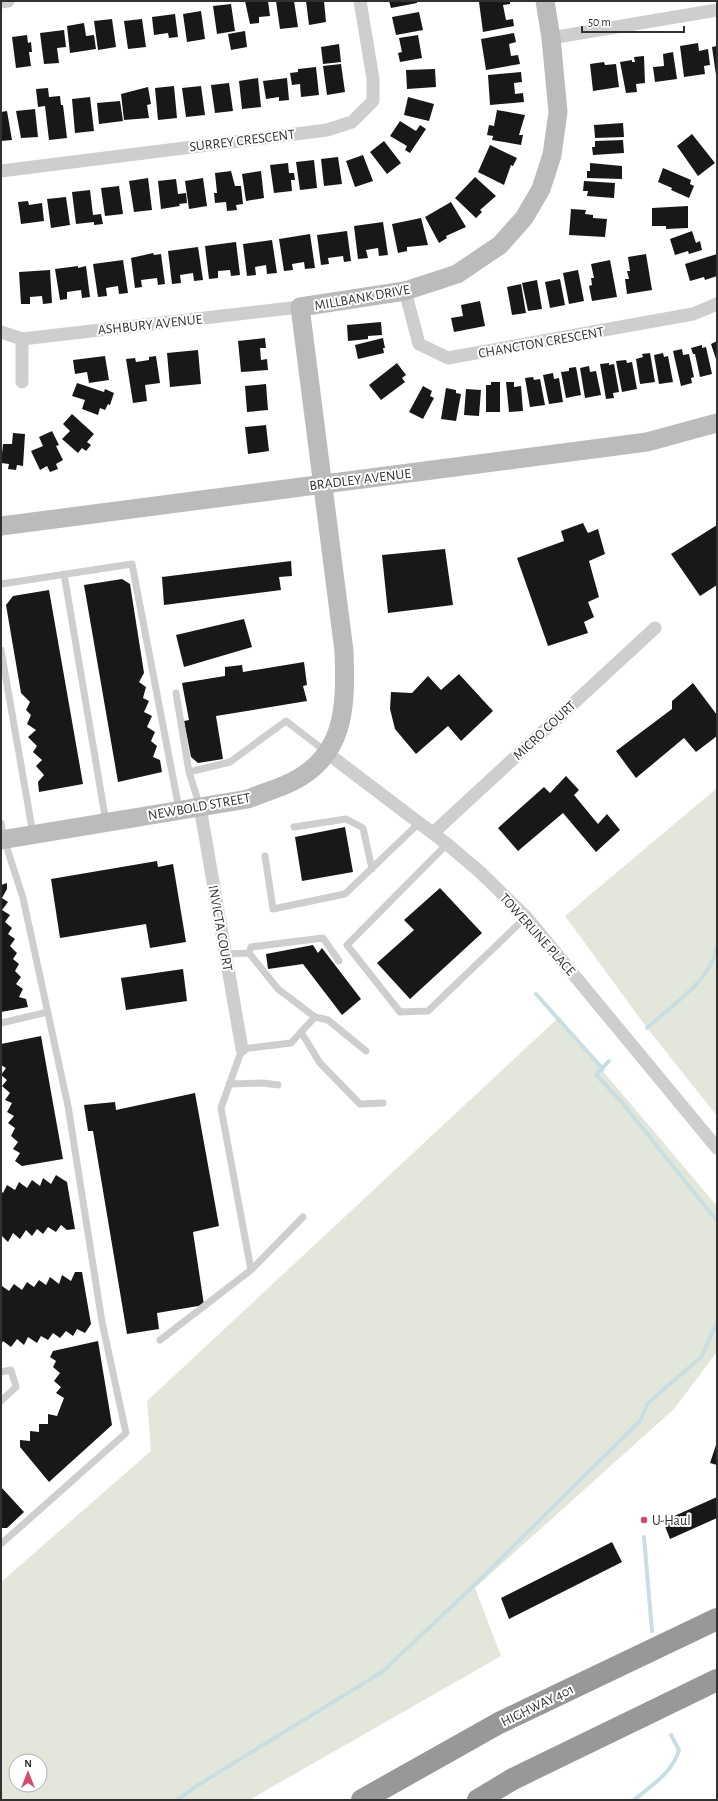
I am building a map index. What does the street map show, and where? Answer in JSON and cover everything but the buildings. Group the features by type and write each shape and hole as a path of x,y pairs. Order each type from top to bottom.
{"highway":[{"name":"HIGHWAY 401","path":"362,1800 499,1723 717,1619"},
{"path":"478,1800 513,1779 717,1680"}],"street":[{"path":"1,2 8,1"},
{"name":"SURREY CRESCENT","path":"1,171 327,130 352,122 373,101 373,79 360,1"},
{"name":"MILLBANK DRIVE","path":"322,484 300,307 405,291 457,274 500,245 524,218 541,189 552,155 558,112 551,38 545,1"},
{"path":"551,38 717,10"},
{"name":"CHANCTON CRESCENT","path":"405,291 419,344 448,358 693,314 717,304"},
{"name":"ASHBURY AVENUE","path":"1,332 22,339 300,307"},
{"path":"22,339 22,382"},
{"name":"BRADLEY AVENUE","path":"1,526 647,442 717,423"},
{"name":"NEWBOLD STREET","path":"2,834 33,834 248,799 286,785 308,772 327,753 338,733 344,709 345,692 344,651 322,484"},
{"name":"MICRO COURT","path":"434,833 655,628"},
{"name":"TOWERLINE PLACE","path":"327,753 434,833 480,872 526,917 717,1148"},
{"name":"INVICTA COURT","path":"200,807 242,1049"}],"lane":[{"path":"1,584 132,564 179,810"},
{"path":"64,574 106,822"},
{"path":"1,650 33,834"},
{"path":"176,694 189,772 200,807"},
{"path":"189,772 230,762 286,721 327,753"},
{"path":"294,827 346,819 363,828 372,869"},
{"path":"265,856 274,909 345,894 419,823"},
{"path":"1,1544 126,1433 102,1322 68,1106 23,898 2,834"},
{"path":"447,844 347,945 400,1012 428,1011 526,917"},
{"path":"249,953 251,947 323,938 339,961"},
{"path":"226,954 249,953"},
{"path":"249,953 278,988 315,1017 328,1020 366,1051"},
{"path":"1,1022 48,1012"},
{"path":"251,1270 221,1108 242,1049 291,1043 315,1017"},
{"path":"301,1032 320,1063 360,1104 383,1103"},
{"path":"229,1084 263,1083 278,1085"},
{"path":"160,1340 251,1270 303,1217"},
{"path":"1,1372 11,1370 16,1387 1,1401"}],"shaded area":[{"path":"717,788 717,1116 647,1028 565,916"},
{"path":"558,1018 717,1206 717,1352 674,1409 475,1588 501,1656 249,1800 1,1800 1,1582 151,1451 147,1401"}],"waterway":[{"path":"647,1028 699,982 707,971 717,947"},
{"path":"536,994 602,1068 602,1070"},
{"path":"609,1061 596,1075 620,1100 717,1221"},
{"path":"177,1800 198,1785 382,1672 467,1592 641,1420 647,1404 702,1356 717,1322"},
{"path":"644,1537 652,1631"},
{"path":"634,1800 661,1778 676,1758 679,1750 671,1735"}],"place":[{"name":"U-Haul","path":"644,1520"}]}
